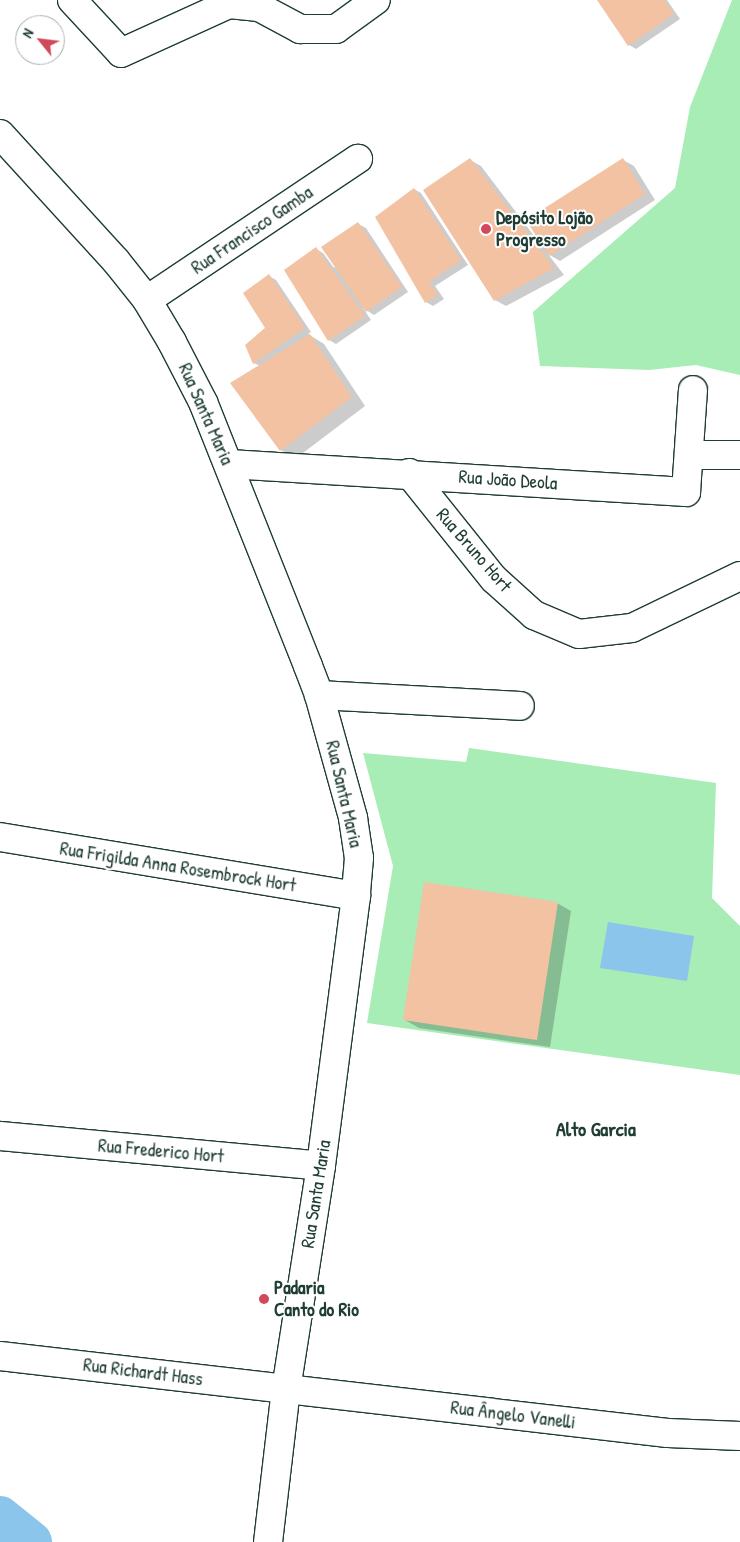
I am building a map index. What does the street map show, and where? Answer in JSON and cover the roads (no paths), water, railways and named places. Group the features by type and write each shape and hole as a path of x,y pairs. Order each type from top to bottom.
{"street":[{"path":"72,0 121,53 229,4 259,7 300,29 336,29 376,0"},
{"name":"Rua Santa Maria","path":"0,134 116,262 147,300 203,402 319,695 354,818 359,858 356,896 321,1166 286,1389 268,1542"},
{"name":"Rua Francisco Gamba","path":"147,300 358,159"},
{"name":"Rua João Deola","path":"228,464 409,473 686,492 693,390"},
{"path":"689,455 740,456"},
{"name":"Rua Bruno Hort","path":"409,473 494,579 534,615 579,634 632,628 740,576"},
{"path":"319,695 520,706"},
{"name":"Rua Frigilda Anna Rosembrock Hort","path":"0,838 356,896"},
{"name":"Rua Frederico Hort","path":"0,1136 321,1166"},
{"name":"Rua Richardt Hass","path":"0,1356 286,1389"},
{"name":"Rua Ângelo Vanelli","path":"286,1389 668,1433 740,1436"}],"water":[{"path":"608,922 694,936 687,981 600,968"}],"waterway":[{"path":"0,1517 31,1542"}],"place":[{"name":"Depósito Lojão Progresso","path":"486,229"},
{"name":"Padaria Canto do Rio","path":"264,1299"}],"district":[{"name":"Alto Garcia","path":"596,1128"}]}
